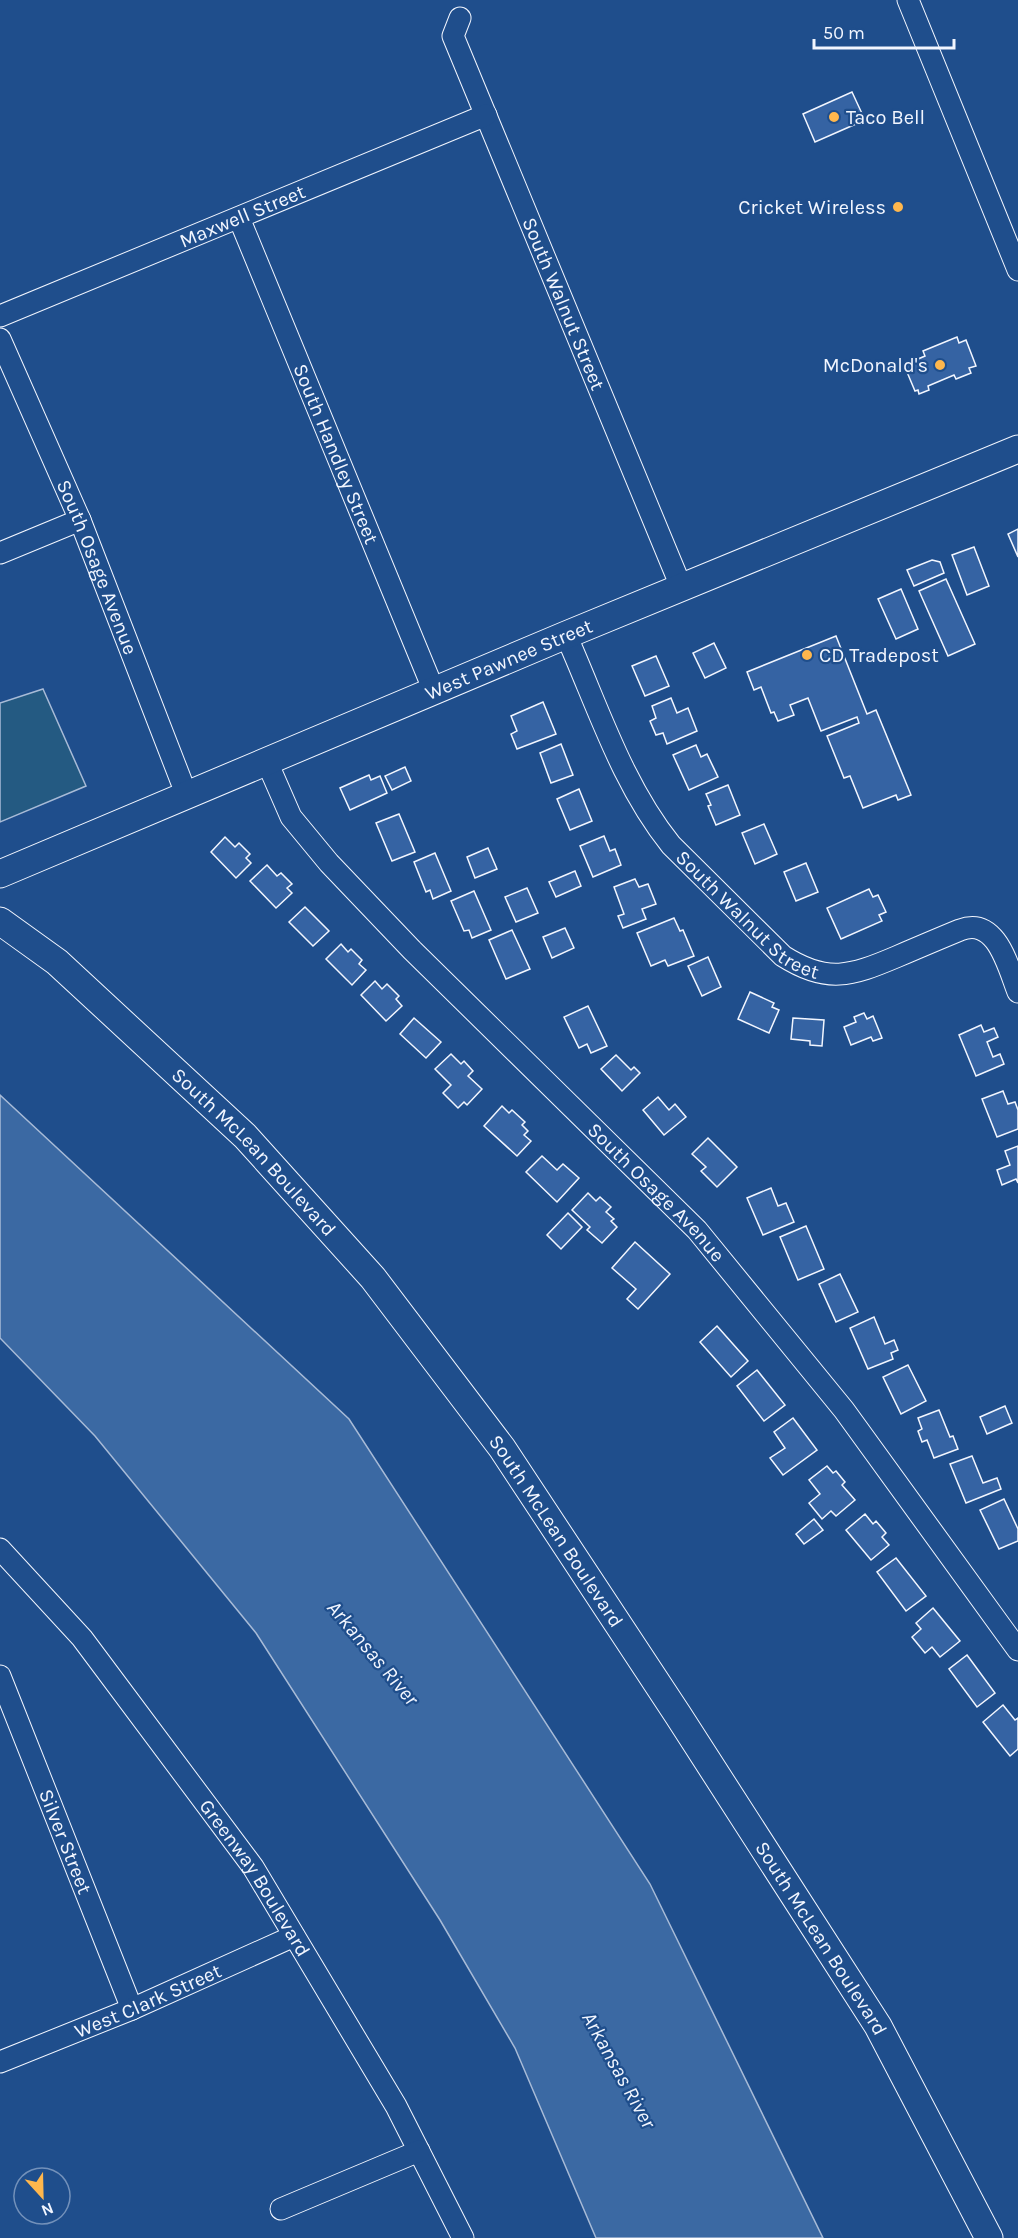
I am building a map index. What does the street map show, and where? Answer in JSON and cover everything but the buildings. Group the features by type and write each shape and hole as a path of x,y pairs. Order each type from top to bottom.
{"main road":[{"name":"West Pawnee Street","path":"0,874 566,635 682,589 1018,448"},
{"name":"South McLean Boulevard","path":"0,921 57,962 245,1136 373,1278 501,1448 878,2026 989,2238"}],"street":[{"path":"908,0 1018,270"},
{"name":"South Walnut Street","path":"459,18 453,36 682,589"},
{"name":"Maxwell Street","path":"0,316 486,116"},
{"name":"South Handley Street","path":"239,218 434,691"},
{"name":"South Osage Avenue","path":"0,339 80,520 187,796"},
{"path":"0,553 80,520"},
{"name":"South Walnut Street","path":"566,635 635,792 658,828 671,845 783,956 822,973 852,974 960,930 976,927 986,931 994,938 1018,992"},
{"name":"South Osage Avenue","path":"267,762 291,817 329,863 420,958 697,1230 844,1410 1018,1650"},
{"name":"Greenway Boulevard","path":"0,1549 82,1638 253,1867 396,2106 463,2238"},
{"name":"Silver Street","path":"0,1676 132,2009"},
{"name":"West Clark Street","path":"0,2062 132,2009 294,1936"},
{"path":"281,2209 419,2151"}],"shaded area":[{"path":"43,689 86,786 0,822 0,703"}],"water":[{"name":"Arkansas River","path":"0,1095 349,1419 650,1884 823,2238 596,2238 515,2048 440,1920 256,1633 95,1436 0,1338"}],"place":[{"name":"Taco Bell","path":"834,117"},
{"name":"Cricket Wireless","path":"898,207"},
{"name":"McDonald's","path":"940,365"},
{"name":"CD Tradepost","path":"807,655"}]}
